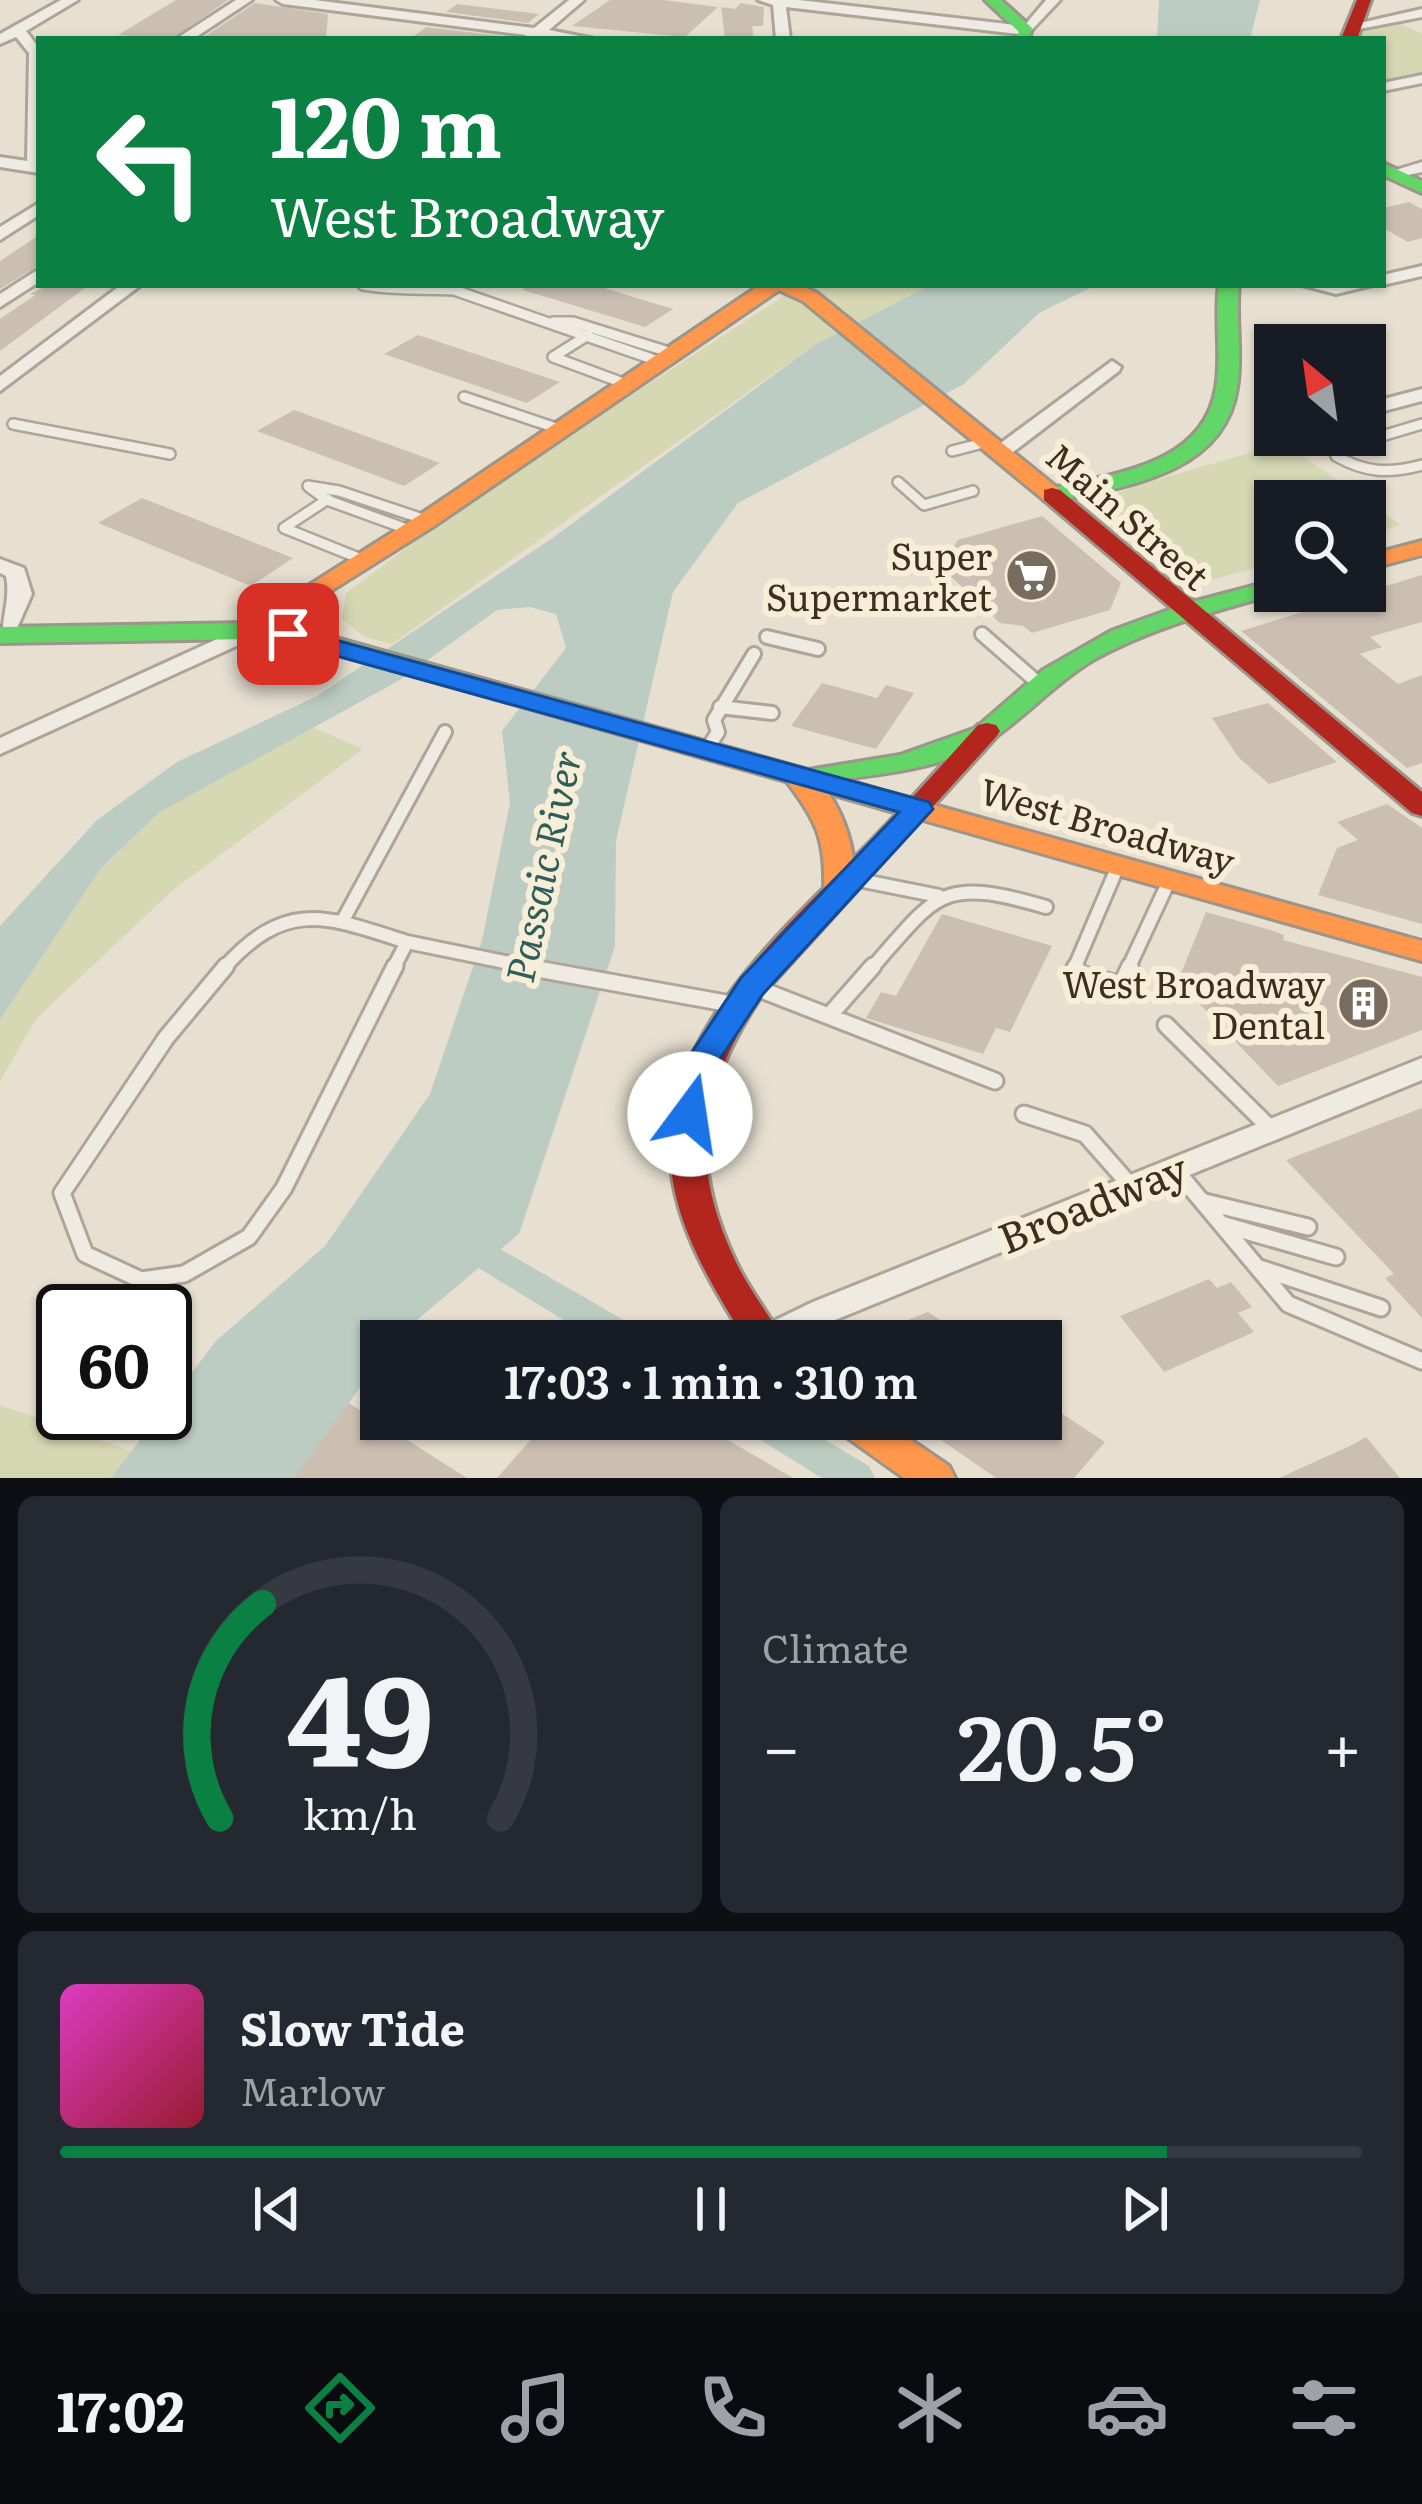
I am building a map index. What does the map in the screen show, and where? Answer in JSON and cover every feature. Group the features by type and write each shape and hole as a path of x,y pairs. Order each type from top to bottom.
{"main road":[{"path":"992,0 1024,35"},
{"path":"1388,171 1422,188"},
{"path":"250,631 418,526 769,288"},
{"name":"Main Street","path":"794,288 994,447 1184,611 1417,796"},
{"path":"1052,495 1175,460 1215,431 1226,404 1228,288"},
{"path":"1386,557 1422,548"},
{"path":"751,1320 720,1272 687,1176 690,1114 702,1061 745,996 919,809 981,733 1037,682 1094,646 1184,611 1254,593"},
{"name":"West Broadway","path":"1,635 288,634 1422,951"},
{"path":"796,775 905,763 981,733"},
{"path":"796,775 818,795 840,830 846,886"},
{"path":"880,1440 935,1478"}],"street":[{"path":"0,40 71,0"},
{"path":"187,36 244,0"},
{"path":"283,0 534,36 577,0"},
{"path":"765,0 1024,35 1053,0"},
{"path":"779,1 782,36"},
{"path":"1357,17 1422,13"},
{"path":"1357,17 1397,18 1422,29"},
{"path":"0,26 18,30 36,53"},
{"path":"1386,86 1422,79"},
{"path":"0,162 36,167"},
{"path":"1388,171 1422,167"},
{"path":"0,235 36,212"},
{"path":"1386,279 1422,271"},
{"path":"0,302 36,276"},
{"path":"0,385 128,288"},
{"path":"994,447 1112,367"},
{"path":"1386,404 1422,395"},
{"path":"0,565 16,573 21,594 1,635"},
{"path":"0,747 250,631"},
{"name":"Broadway","path":"806,1320 1422,1068"}],"lane":[{"path":"379,288 406,293 445,288 553,322 597,329 666,357"},
{"path":"553,322 584,338 666,357"},
{"path":"597,329 553,357 627,384"},
{"path":"464,397 561,430"},
{"path":"13,424 170,454"},
{"path":"1422,424 1335,450 1336,456 1377,475 1422,465"},
{"path":"952,451 994,447"},
{"path":"898,482 924,505 973,491"},
{"path":"308,486 339,491 418,526 326,500 308,486"},
{"path":"339,491 284,528 365,560"},
{"path":"982,634 1037,682"},
{"path":"767,637 818,649"},
{"path":"706,751 718,732 714,720 720,707 754,654"},
{"path":"720,707 772,713"},
{"path":"342,922 445,732"},
{"path":"1118,865 1073,972 1121,985 1170,879"},
{"path":"846,886 941,896 974,891 1046,907"},
{"path":"829,1016 941,896"},
{"path":"407,942 284,1188 249,1237 184,1274 141,1280 85,1254 62,1193 101,1128 191,1003 263,931 288,918 342,922 475,960 745,996 829,1016 994,1082"},
{"path":"1166,1024 1270,1129"},
{"path":"1024,1114 1085,1134 1130,1185"},
{"path":"1173,1167 1288,1304 1422,1360"},
{"path":"1202,1202 1309,1227"},
{"path":"1221,1224 1336,1257"},
{"path":"1257,1267 1381,1308"}],"green space":[{"path":"1391,19 1422,34 1422,75 1386,82 1386,36 1360,36 1363,28"},
{"path":"796,288 926,288 816,344 392,644 365,637 342,619 346,593 470,500"},
{"path":"1254,452 1254,456 1303,456 1337,480 1254,480 1254,568 1212,580 1183,578 1091,504 1135,486"},
{"path":"1386,514 1401,525 1386,530"},
{"path":"312,727 363,749 173,890 37,1018 0,1081 0,1020 102,867 160,812"},
{"path":"0,1405 36,1418 36,1440 100,1440 132,1451 111,1478 0,1478"}],"water":[{"path":"1159,0 1260,0 1251,36 1157,36"},
{"name":"Passaic River","path":"925,288 1090,288 1039,313 964,384 738,503 673,592 616,841 615,946 519,1234 417,1320 360,1320 360,1387 297,1478 111,1478 140,1440 192,1440 192,1372 216,1341 325,1246 430,1094 482,940 510,803 502,731 566,648 556,614 530,607 497,610 400,680 160,812 102,867 0,1020 0,926 97,820 177,762 317,696 551,539 816,344"}],"building":[{"path":"176,0 228,0 176,36 118,35"},
{"path":"610,0 718,7 686,36 572,26"},
{"path":"255,3 328,14 326,36 206,36"},
{"path":"741,3 764,7 763,26 752,26 754,36 725,36 721,7 735,9"},
{"path":"457,4 539,14 528,23 446,12"},
{"path":"426,27 501,36 414,36"},
{"path":"1409,202 1422,209 1422,238 1408,242 1386,230 1386,207"},
{"path":"36,237 36,267 0,289 0,261"},
{"path":"42,288 85,288 0,351 0,319 35,295 29,294"},
{"path":"604,288 673,309 645,327 523,290"},
{"path":"418,335 560,382 527,403 384,354"},
{"path":"294,410 440,463 404,486 257,431"},
{"path":"142,498 293,558 251,586 98,523"},
{"name":"Super Supermarket","path":"1042,516 1121,583 1110,610 1032,633 1023,626 1000,623 942,568 958,540"},
{"path":"1422,575 1422,622 1370,637 1382,647 1360,654 1398,684 1422,675 1422,763 1407,768 1241,631 1302,612 1386,612 1386,586"},
{"path":"822,683 877,698 886,685 914,693 876,749 791,726"},
{"path":"1268,703 1337,762 1269,784 1239,758 1212,718"},
{"path":"1387,804 1422,828 1422,924 1318,895 1337,848 1358,840 1337,822"},
{"path":"1206,912 1284,935 1283,940 1422,977 1422,1030 1278,1086 1192,996 1169,1003"},
{"path":"942,914 1052,946 1010,1032 996,1028 983,1054 866,1018 881,992 896,996"},
{"path":"1422,1108 1422,1318 1385,1278 1394,1274 1286,1160"},
{"path":"1209,1279 1217,1288 1231,1282 1252,1307 1238,1313 1254,1332 1164,1372 1120,1316"},
{"path":"928,1312 940,1320 908,1320"},
{"path":"349,1403 360,1410 360,1440 407,1440 467,1478 294,1478"},
{"path":"1062,1414 1105,1442 1074,1478 996,1478 941,1440 1062,1440"},
{"path":"1366,1437 1400,1478 1279,1478 1352,1445"},
{"path":"530,1440 728,1440 793,1478 497,1478"}],"waterway":[{"path":"490,1257 594,1320"},
{"path":"792,1440 855,1478"}],"traffic: fast":[{"path":"992,0 1027,31 1023,36"},
{"path":"1386,170 1422,188"},
{"path":"1052,495 1161,466 1206,437 1220,415 1227,387 1229,288"},
{"path":"987,731 1019,700 1085,654 1156,622 1254,593"},
{"path":"0,635 250,631 318,641 891,802"},
{"path":"819,774 905,763 976,736"}],"traffic: slow":[{"path":"250,631 426,521 769,288"},
{"path":"790,288 810,297 1052,495"},
{"path":"1386,557 1422,548"},
{"path":"796,775 827,814 838,857 839,892"},
{"path":"891,802 1422,951"},
{"path":"880,1440 935,1478"}],"traffic: jam":[{"path":"1350,36 1364,0"},
{"path":"1052,495 1422,807"},
{"path":"752,1320 721,1269 695,1205 687,1146 694,1092 716,1040 751,989 987,731"}],"place":[{"name":"Super Supermarket","path":"1031,575"},
{"name":"West Broadway Dental","path":"1364,1003"}],"route":[{"path":"288,634 919,809 752,986 702,1061 690,1114"}]}
